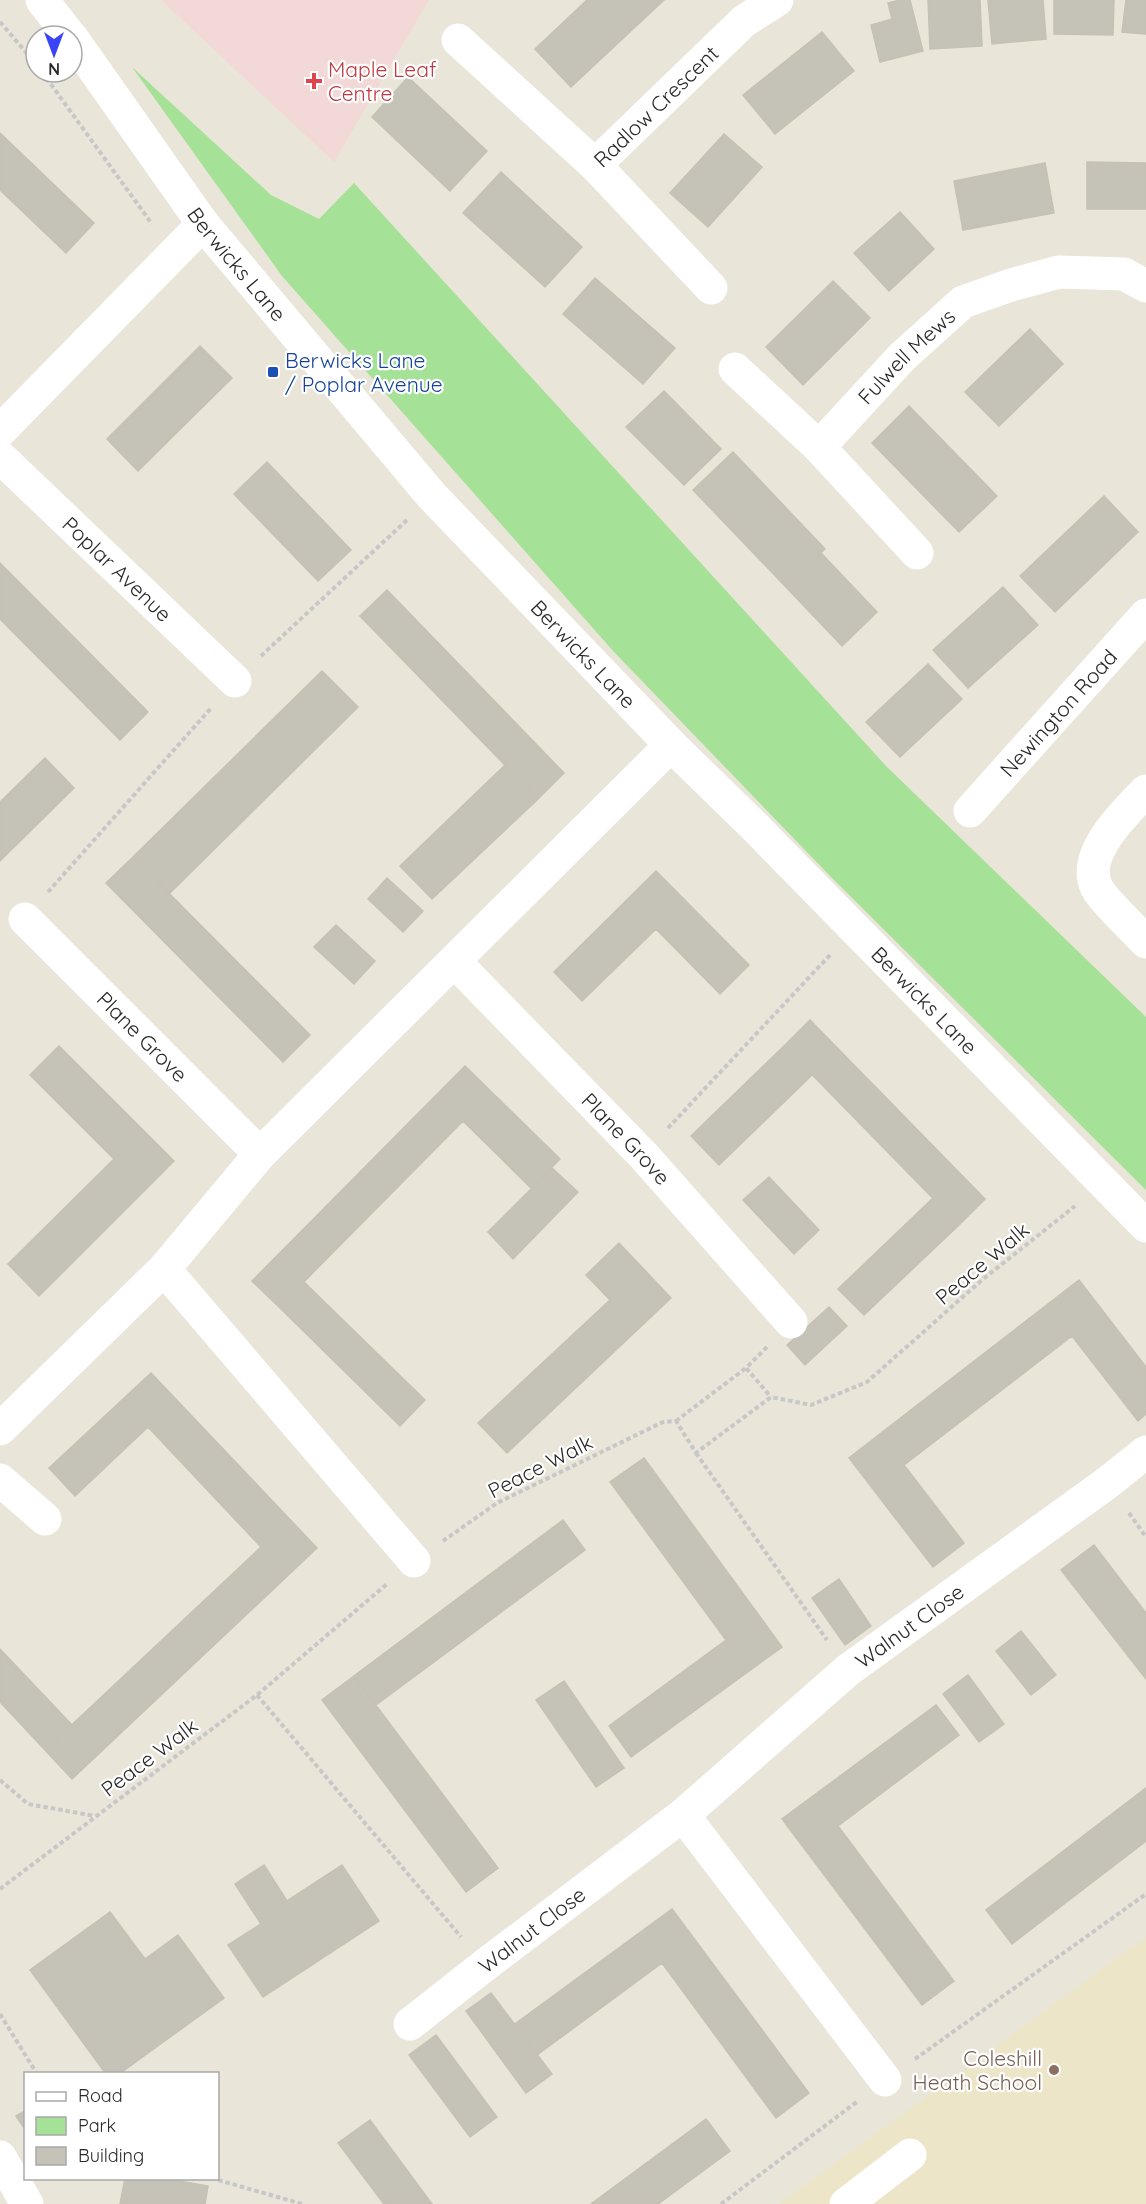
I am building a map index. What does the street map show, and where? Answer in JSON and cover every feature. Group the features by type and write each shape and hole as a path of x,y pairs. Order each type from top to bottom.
{"street":[{"name":"Berwicks Lane","path":"42,0 61,24"},
{"name":"Radlow Crescent","path":"458,40 595,165 744,21 777,0"},
{"name":"Berwicks Lane","path":"84,55 203,224 432,496 671,745 1146,1226"},
{"path":"595,165 711,288"},
{"path":"0,430 203,224"},
{"name":"Fulwell Mews","path":"819,447 902,357 963,302 1011,285 1059,272 1124,274 1146,286"},
{"path":"735,369 819,447 917,553"},
{"name":"Poplar Avenue","path":"0,458 235,681"},
{"name":"Newington Road","path":"970,811 1143,626"},
{"path":"0,1429 164,1269 260,1154 671,745"},
{"path":"1146,791 1117,821 1098,850 1092,874 1098,890 1146,942"},
{"name":"Plane Grove","path":"25,918 260,1154"},
{"name":"Plane Grove","path":"455,962 643,1155 790,1323"},
{"path":"164,1269 414,1561"},
{"name":"Walnut Close","path":"410,2024 683,1815 848,1670 1107,1483 1146,1452"},
{"path":"0,1480 45,1519"},
{"path":"683,1815 885,2080"},
{"path":"846,2204 910,2155"},
{"path":"0,2157 27,2204"}],"path":[{"path":"0,22 24,50"},
{"path":"51,84 173,254"},
{"path":"25,918 235,681 432,496"},
{"path":"643,1155 854,929"},
{"name":"Peace Walk","path":"771,1397 811,1405 867,1382 982,1280 1103,1183"},
{"path":"790,1323 746,1368 676,1421 848,1670"},
{"path":"696,1453 771,1397 746,1368"},
{"name":"Peace Walk","path":"0,1889 258,1695 414,1561 497,1503 663,1422 676,1421"},
{"path":"258,1695 485,1965"},
{"path":"0,1780 28,1804 96,1816"},
{"path":"721,2204 885,2080 1146,1894"},
{"path":"0,2014 37,2072"},
{"path":"218,2180 302,2204"}],"shaded area":[{"name":"Maple Leaf Centre","path":"161,0 429,0 334,162"},
{"name":"Coleshill Heath School","path":"1146,1937 1146,2204 779,2204"}],"green space":[{"path":"132,67 271,195 319,219 354,183 887,767 1146,1017 1146,1190 832,878 614,652 282,276"}],"building":[{"path":"587,0 664,0 571,87 535,49"},
{"path":"910,0 923,51 880,62 871,25 892,19 888,3"},
{"path":"928,0 980,0 982,46 930,49"},
{"path":"988,0 1043,0 1046,39 992,44"},
{"path":"1054,0 1114,0 1113,35 1054,34"},
{"path":"1126,0 1146,0 1146,34 1122,32"},
{"path":"822,32 854,71 775,134 743,95"},
{"path":"408,77 487,151 450,191 372,117"},
{"path":"0,133 94,223 66,253 0,190"},
{"path":"724,134 762,167 708,227 670,193"},
{"path":"1087,162 1146,163 1146,209 1087,209"},
{"path":"1045,163 1054,213 963,230 954,181"},
{"path":"501,172 582,247 545,287 463,213"},
{"path":"900,212 934,249 889,291 854,253"},
{"path":"595,278 675,348 643,384 563,314"},
{"path":"833,281 870,318 803,385 766,347"},
{"path":"1030,329 1063,364 999,426 965,392"},
{"path":"200,346 232,378 138,471 107,439"},
{"path":"664,391 721,449 684,485 626,427"},
{"path":"909,406 997,496 959,532 872,443"},
{"path":"733,452 825,549 785,586 693,490"},
{"path":"267,462 351,550 318,581 234,494"},
{"path":"1104,496 1138,532 1055,612 1020,576"},
{"path":"821,553 877,612 842,646 785,586"},
{"path":"0,563 148,712 120,740 0,619"},
{"path":"1003,587 1038,625 968,688 933,650"},
{"path":"387,590 564,773 538,799 360,616"},
{"path":"928,664 962,699 900,757 866,722"},
{"path":"322,671 358,707 170,893 133,857"},
{"path":"45,758 74,788 0,861 0,802"},
{"path":"504,766 538,799 432,899 400,866"},
{"path":"133,857 310,1035 283,1062 106,883"},
{"path":"656,871 749,965 720,994 656,929 582,1001 554,972"},
{"path":"387,878 423,911 403,932 368,899"},
{"path":"336,925 375,961 354,984 314,947"},
{"path":"810,1020 985,1199 959,1225 784,1046"},
{"path":"59,1046 174,1161 39,1296 8,1264 114,1159 30,1075"},
{"path":"784,1046 812,1075 719,1165 691,1136"},
{"path":"465,1066 560,1159 531,1188 463,1121 279,1307 252,1281"},
{"path":"552,1168 578,1192 513,1259 488,1232"},
{"path":"769,1177 819,1230 794,1254 743,1200"},
{"path":"933,1198 959,1225 864,1315 838,1289"},
{"path":"619,1243 671,1298 507,1453 478,1423 610,1300 586,1275"},
{"path":"1079,1280 1146,1367 1146,1414 1138,1421 1072,1336 904,1465 964,1543 933,1567 849,1458"},
{"path":"304,1282 425,1400 400,1426 279,1307"},
{"path":"829,1307 847,1326 805,1365 787,1345"},
{"path":"151,1373 317,1548 72,1779 45,1750 261,1547 148,1427 75,1496 49,1468"},
{"path":"644,1458 782,1647 631,1757 609,1726 726,1640 610,1482"},
{"path":"563,1520 585,1550 376,1705 354,1676"},
{"path":"1094,1545 1146,1613 1146,1679 1061,1570"},
{"path":"839,1579 871,1626 845,1645 812,1598"},
{"path":"1021,1631 1056,1675 1031,1695 996,1651"},
{"path":"0,1649 72,1725 45,1750 0,1702"},
{"path":"968,1675 1004,1724 979,1742 943,1694"},
{"path":"354,1676 498,1868 466,1892 322,1700"},
{"path":"564,1681 624,1768 596,1787 536,1700"},
{"path":"936,1705 959,1735 838,1826 954,1981 922,2005 782,1819"},
{"path":"1146,1788 1146,1841 1012,1944 986,1910"},
{"path":"264,1865 287,1901 342,1865 379,1921 263,1997 228,1945 261,1924 235,1884"},
{"path":"672,1909 809,2093 776,2118 662,1963 537,2055 515,2024"},
{"path":"110,1912 145,1959 178,1935 224,1998 122,2072 105,2072 30,1970"},
{"path":"491,1993 552,2074 526,2093 466,2011"},
{"path":"436,2035 497,2117 470,2137 409,2055"},
{"path":"24,2111 24,2128 16,2116"},
{"path":"706,2119 730,2151 658,2204 591,2204"},
{"path":"370,2120 432,2204 384,2204 338,2143"},
{"path":"125,2180 174,2180 208,2186 205,2204 120,2204"}],"place":[{"name":"Maple Leaf Centre","path":"314,81"},
{"name":"Berwicks Lane / Poplar Avenue","path":"273,372"},
{"name":"Coleshill Heath School","path":"1054,2070"}]}
